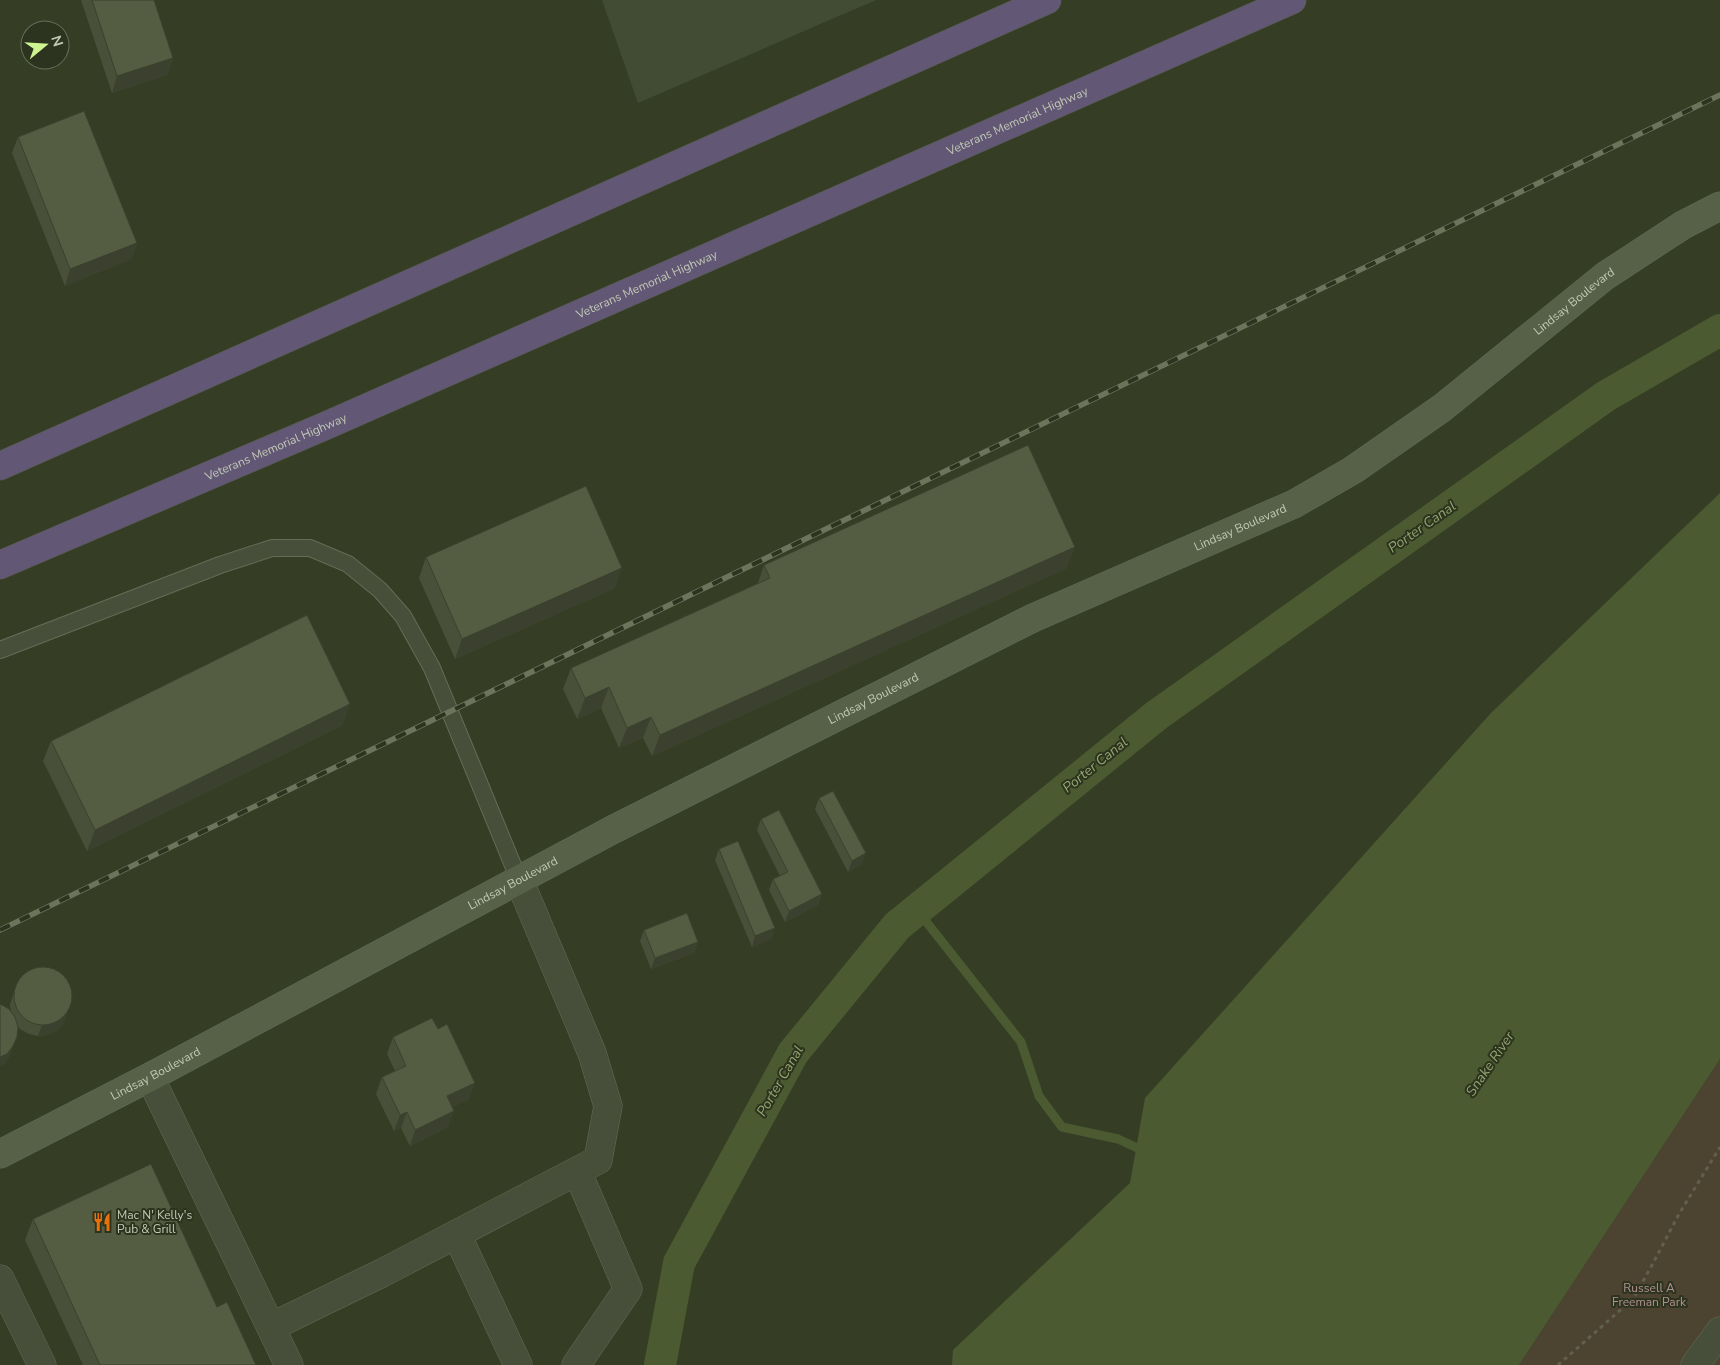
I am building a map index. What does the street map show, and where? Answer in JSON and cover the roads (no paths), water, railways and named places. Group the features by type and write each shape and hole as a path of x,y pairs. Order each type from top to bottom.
{"highway":[{"path":"0,466 1047,0"},
{"name":"Veterans Memorial Highway","path":"0,565 325,426 1292,0"}],"street":[{"name":"Lindsay Boulevard","path":"0,1154 150,1078 614,829 1033,618 1294,504 1353,470 1442,408 1604,276 1683,225 1720,206"},
{"path":"271,1327 382,1274 598,1160 608,1106 592,1053 519,880"},
{"path":"150,1078 290,1365"},
{"path":"576,1365 628,1289 577,1171"},
{"path":"457,1235 518,1365"},
{"path":"0,1279 42,1365"},
{"path":"1695,1365 1720,1331"}],"lane":[{"path":"0,650 220,565 272,548 310,548 348,564 380,590 404,616 432,668 519,880"}],"water":[{"name":"Snake River","path":"1720,493 1720,1059 1519,1365 952,1365 953,1350 1130,1183 1145,1098 1491,713"}],"waterway":[{"name":"Porter Canal","path":"660,1365 679,1263 793,1053 897,926 1157,715 1606,396 1720,330"},
{"path":"917,910 1021,1042 1039,1096 1062,1127 1118,1139 1146,1152"}],"railway":[{"path":"0,930 1720,95"}],"place":[{"name":"Mac N' Kelly's Pub & Grill","path":"102,1222"}],"park label":[{"name":"Russell A Freeman Park","path":"1649,1295"}]}
